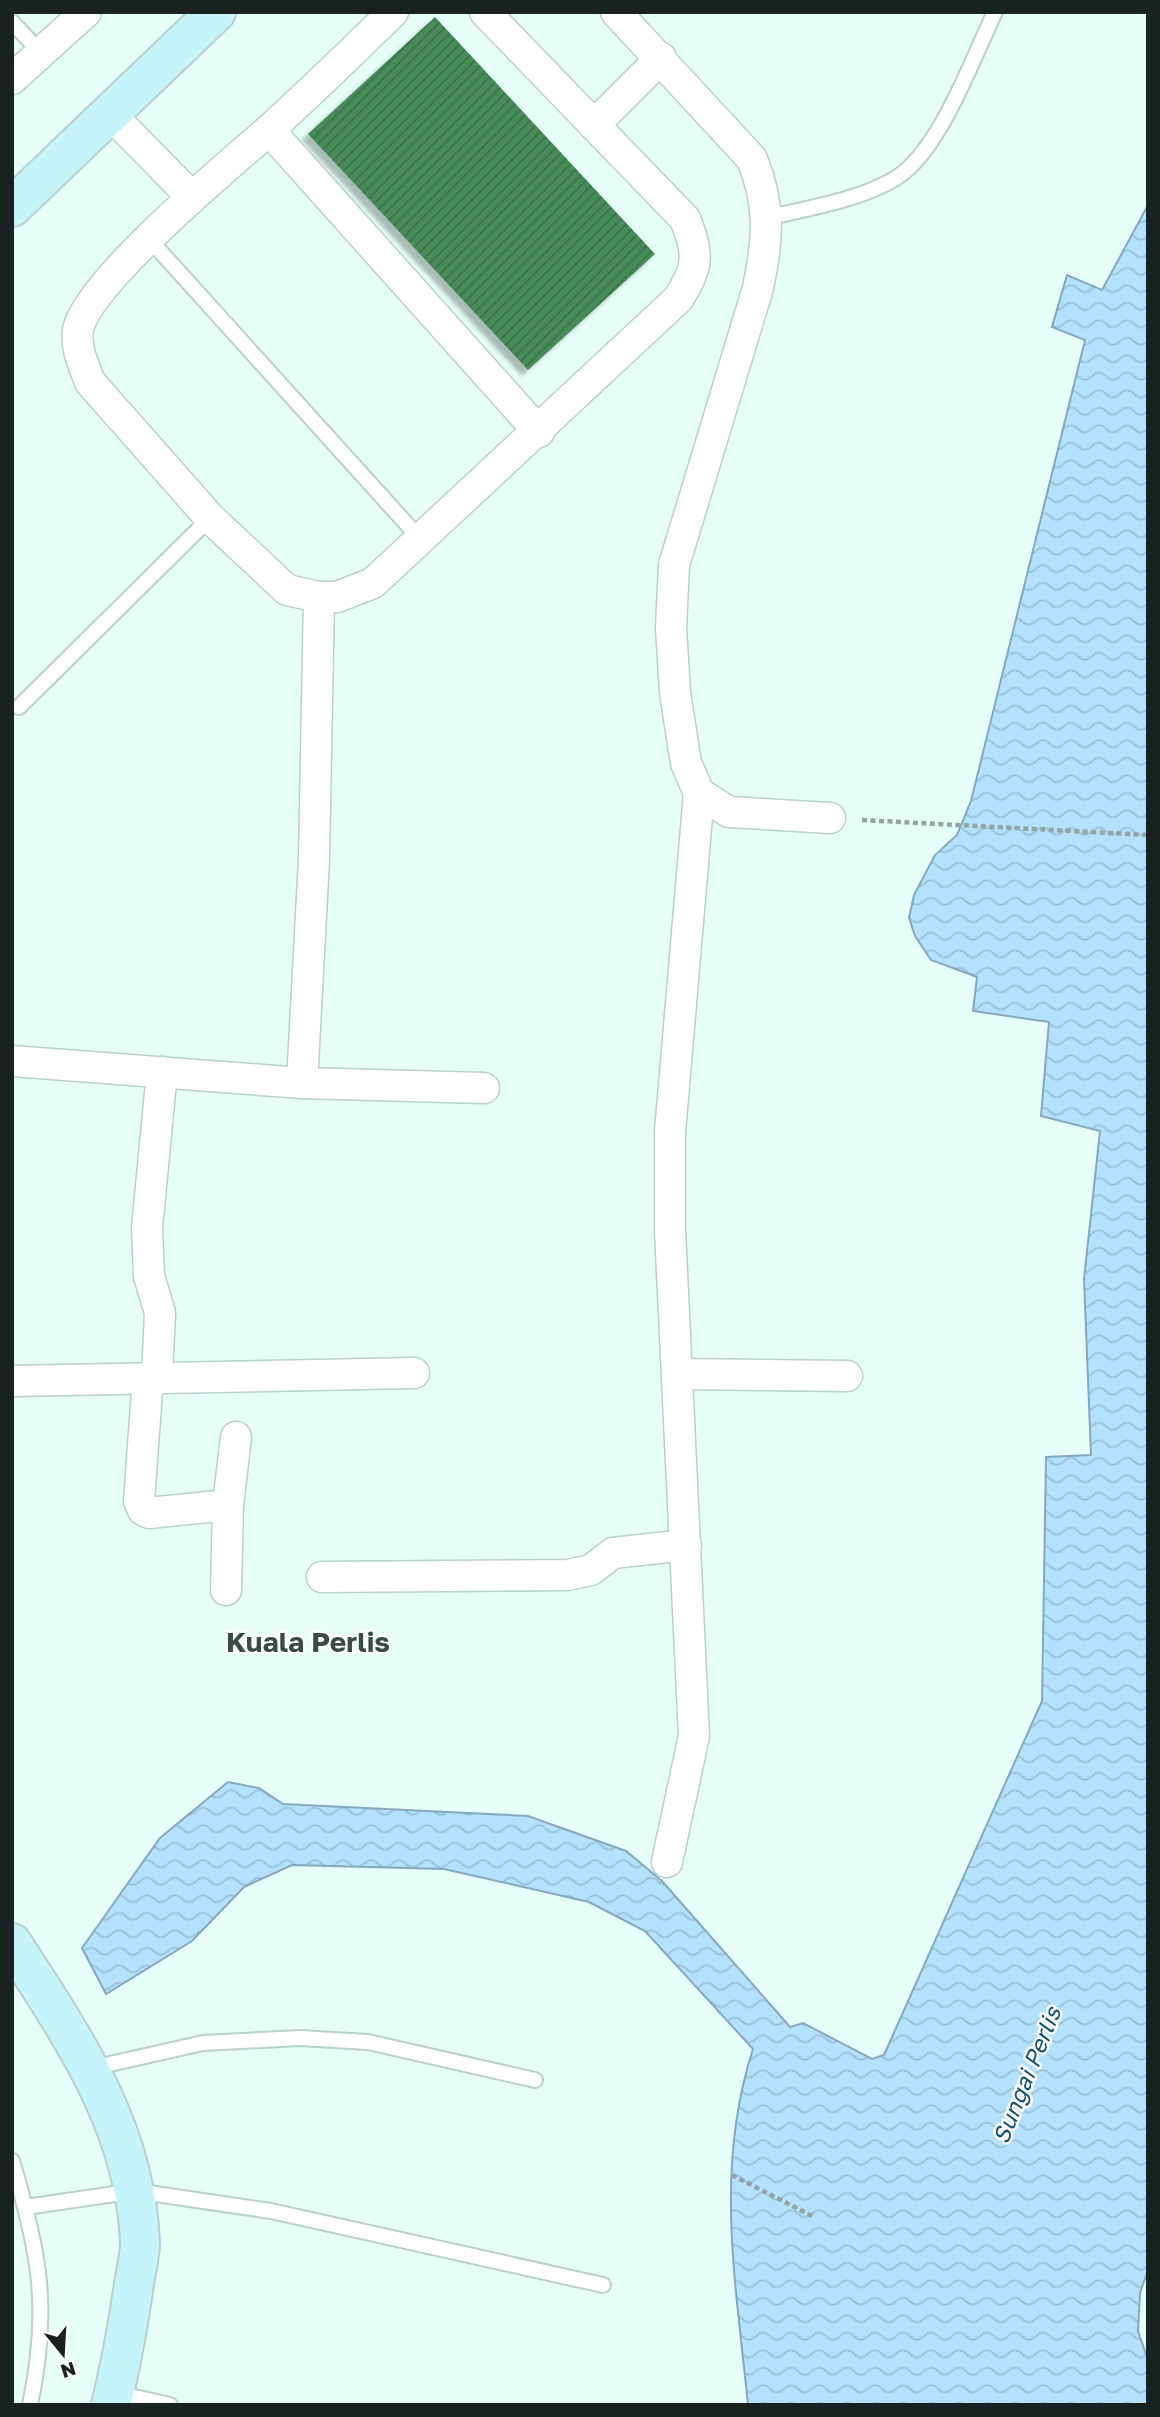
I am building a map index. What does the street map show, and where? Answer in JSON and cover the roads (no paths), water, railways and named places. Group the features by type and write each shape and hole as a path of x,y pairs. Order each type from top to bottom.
{"main road":[{"path":"12,207 216,12"},
{"path":"12,1943 92,2068 125,2152 135,2191 140,2245 113,2398"}],"street":[{"path":"12,79 86,12"},
{"path":"393,12 269,130 192,197 90,302 78,331 80,354 90,382 210,518 287,590 319,597 345,595 373,583 539,432 678,299 692,278 696,259 694,241 685,219 485,12"},
{"path":"616,12 752,159 764,189 766,218 765,254 758,288 674,565 671,628 676,693 686,763 699,793 670,1132 670,1230 694,1736 667,1862"},
{"path":"595,124 661,58"},
{"path":"110,114 192,197"},
{"path":"269,130 539,432"},
{"path":"302,1083 314,859 319,597"},
{"path":"699,793 729,812 830,818"},
{"path":"12,1061 302,1083 484,1088"},
{"path":"162,1072 146,1227 149,1276 161,1322 139,1502 143,1510 149,1513 228,1505"},
{"path":"12,1381 153,1376 414,1373"},
{"path":"677,1374 847,1376"},
{"path":"226,1590 228,1505 236,1437"},
{"path":"322,1577 568,1575 591,1570 613,1553 687,1545"}],"lane":[{"path":"766,218 840,201 902,174 933,141 995,12"},
{"path":"12,22 41,53"},
{"path":"150,240 422,541"},
{"path":"19,707 210,518"},
{"path":"92,2068 203,2043 300,2038 368,2042 535,2080"},
{"path":"12,2161 26,2207 43,2295 42,2326 30,2405"},
{"path":"26,2207 135,2191 271,2211 603,2285"},
{"path":"113,2398 170,2405"}],"water":[{"name":"Sungai Perlis","path":"1148,205 1148,2270 1140,2293 1138,2331 1148,2360 1148,2405 748,2405 734,2270 731,2182 741,2094 753,2049 645,1931 589,1902 444,1869 292,1865 244,1887 192,1941 106,1994 82,1948 160,1838 228,1782 259,1788 283,1804 528,1816 626,1851 662,1881 790,2027 803,2023 872,2059 884,2055 1042,1701 1046,1457 1091,1455 1084,1279 1100,1131 1041,1116 1049,1022 973,1011 977,977 931,960 915,936 909,918 914,895 935,855 957,835 971,801 1085,340 1052,327 1067,275 1102,290"}],"district":[{"name":"Kuala Perlis","path":"308,1641"}]}
